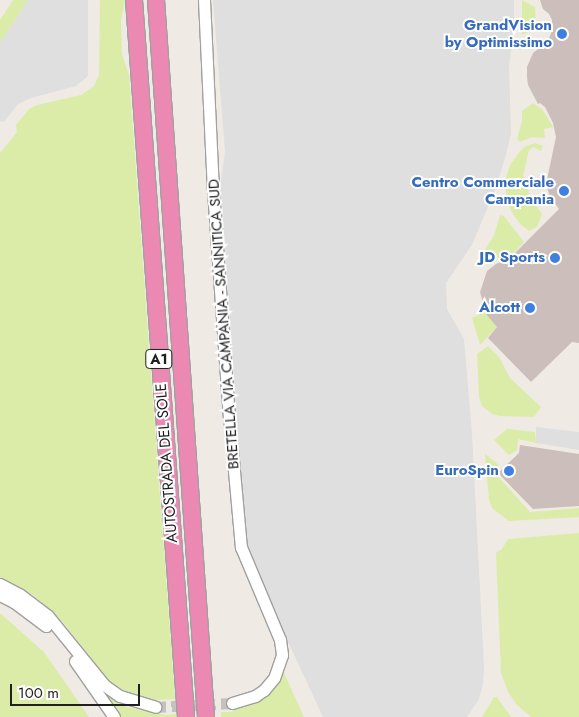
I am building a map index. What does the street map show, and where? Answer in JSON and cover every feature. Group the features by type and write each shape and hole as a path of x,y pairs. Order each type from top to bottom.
{"highway":[{"name":"AUTOSTRADA DEL SOLE","path":"134,0 186,717"},
{"name":"AUTOSTRADA DEL SOLE","path":"156,0 206,717"}],"street":[{"name":"BRETELLA VIA CAMPANIA - SANNITICA SUD","path":"204,0 213,190 228,416 241,547 280,640 282,655 274,678 255,696 232,703"},
{"path":"0,584 19,594 48,616 104,685 120,696 155,707"},
{"path":"0,595 42,621 79,666 114,717"}],"green space":[{"path":"13,0 28,0 0,43 0,20"},
{"path":"100,0 125,0 121,21 122,54 129,75 175,699 154,700 133,695 110,682 62,621 33,595 0,578 0,153 17,132 16,125 29,109 37,105 81,95 94,86 99,75"},
{"path":"522,0 535,7 536,28 522,35"},
{"path":"533,103 543,110 553,127 544,129 545,138 532,137 520,142 517,139 522,121 522,111"},
{"path":"535,143 543,146 541,151 534,147 529,150 523,176 527,180 530,204 535,204 542,214 537,227 529,231 520,224 511,211 506,194 506,177 510,165 520,151 526,146"},
{"path":"500,215 504,216 524,242 513,254 489,262 482,255 494,235"},
{"path":"484,312 498,326 480,345 472,318"},
{"path":"488,346 499,357 510,378 541,407 534,417 500,416 492,414 482,406 479,397 477,354"},
{"path":"507,429 535,432 536,443 518,439 517,450 509,455 494,440"},
{"path":"485,454 499,465 494,472 530,512 579,508 579,517 509,521 492,508 489,500"},
{"path":"579,533 579,717 531,717 517,705 508,692 501,673 496,553 502,549 508,539"},
{"path":"0,613 44,652 89,717 0,717"},
{"path":"284,673 304,717 221,717 221,712 232,712 233,709 257,703 275,687"},
{"path":"106,694 127,707 165,715 177,714 177,717 119,717 105,697"},
{"path":"494,697 497,697 511,717 482,717"}],"shaded area":[{"path":"28,0 88,0 88,76 76,86 31,98 18,104 4,122 0,121 0,43"},
{"path":"213,0 514,0 514,24 509,67 511,133 506,155 495,190 472,245 446,283 447,309 464,339 472,433 484,667 483,684 479,699 467,717 323,717 249,558 239,500 218,202 225,152"},
{"path":"536,427 579,432 579,450 536,443"}],"building":[{"name":"Centro Commerciale Campania","path":"540,0 579,0 579,343 572,342 531,382 488,338 497,327 486,314 480,292 487,271 496,264 510,258 559,209 550,197 546,184 556,137 553,123 545,107 540,103 538,104 528,85 527,77 527,67 533,53 548,41 552,31 552,20 543,9"},
{"path":"520,445 579,454 579,506 533,509 498,473 519,453"}],"tunnel":[{"path":"155,707 232,703"}],"place":[{"name":"GrandVision by Optimissimo","path":"562,34"},
{"name":"Centro Commerciale Campania","path":"564,191"},
{"name":"JD Sports","path":"555,258"},
{"name":"Alcott","path":"530,308"},
{"name":"EuroSpin","path":"509,471"}]}
